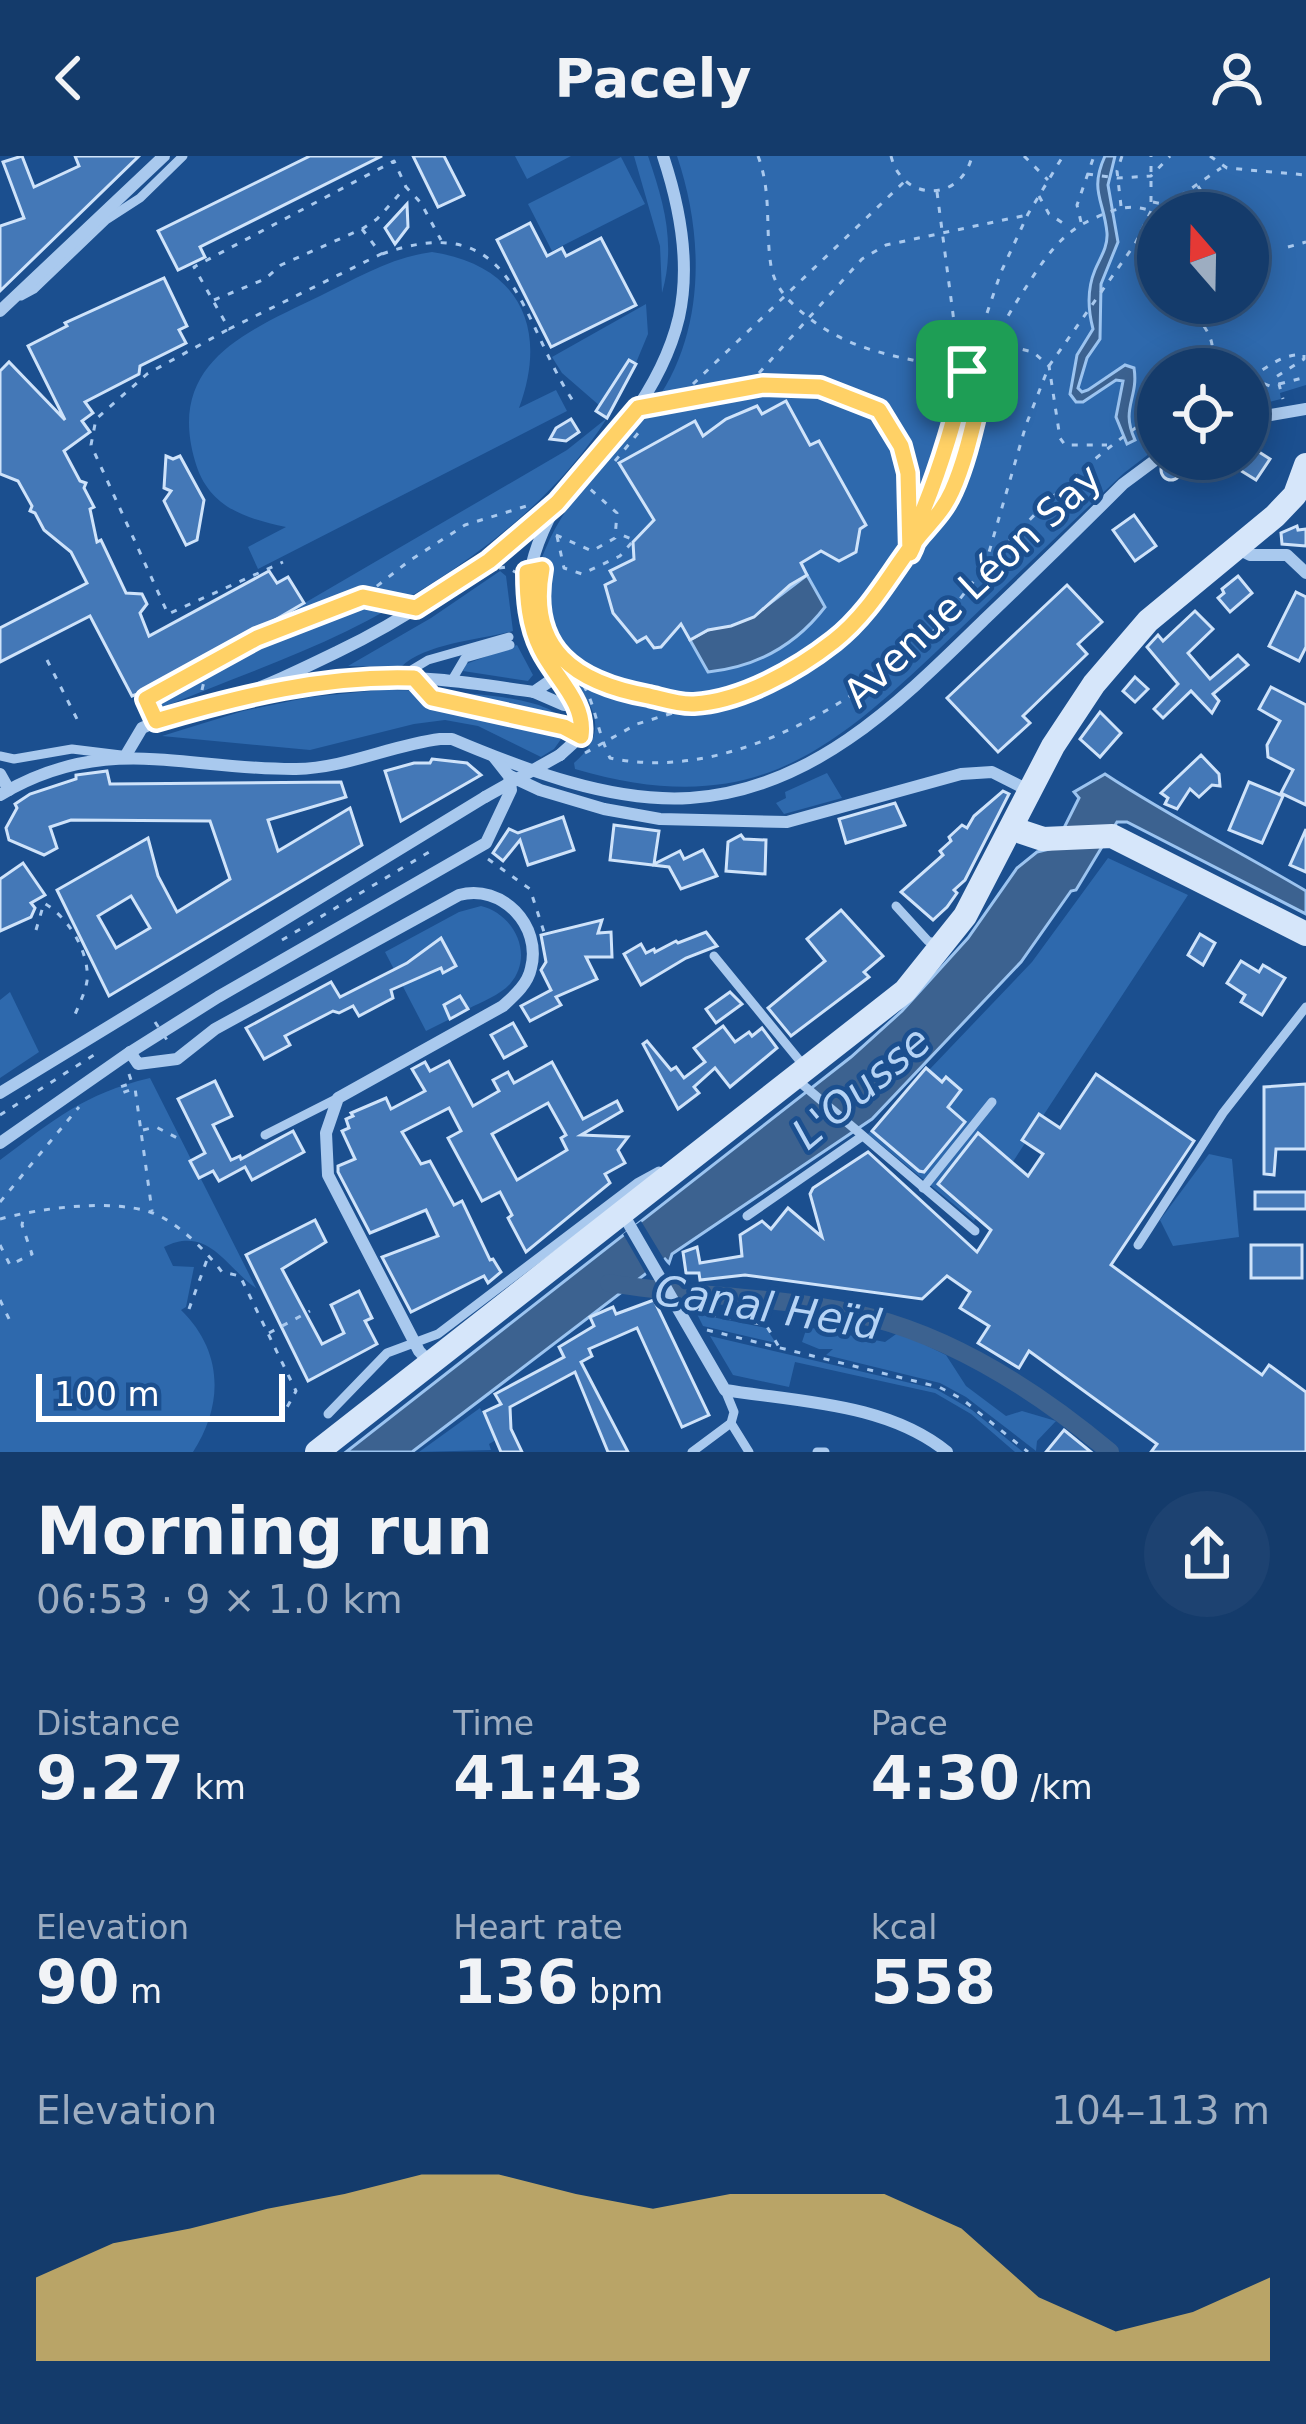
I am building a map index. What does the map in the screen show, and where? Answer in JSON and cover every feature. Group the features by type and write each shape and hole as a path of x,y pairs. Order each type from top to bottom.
{"main road":[{"path":"330,1449 430,1363 628,1220 727,1133 803,1080 892,1004 945,945 1069,719 1116,656 1148,621 1295,495 1306,465"},
{"path":"1012,829 1054,839 1112,836 1306,934"}],"street":[{"path":"5,306 164,156"},
{"path":"126,755 134,736 156,721 232,698 327,657 416,608 489,561 557,503 638,408 679,318 685,256 676,194 663,156"},
{"path":"1269,415 1306,409"},
{"name":"Avenue Léon Say","path":"4,793 39,772 126,755 294,769 351,762 440,739 607,789 686,799 760,785 843,744 901,701 1137,474"},
{"path":"0,1094 156,995 560,755 581,736 577,704 540,647 528,609 527,572 557,503"},
{"path":"1235,547 1250,555 1287,555 1306,573"},
{"path":"327,657 334,681"},
{"path":"534,692 557,676"},
{"path":"232,698 334,681 414,678 534,692 564,705 577,704"},
{"path":"0,1143 485,843 511,790 509,776 494,757"},
{"path":"509,776 604,809 660,819 788,822 961,773 992,772 1030,791"},
{"path":"0,774 4,793"},
{"path":"134,1058 177,1060 215,1029 459,895 479,892 499,898 514,910 530,935 530,973 503,1006 338,1097 326,1133 328,1174 414,1342 430,1363"},
{"path":"628,1220 725,1390 901,1423 947,1452"}],"lane":[{"path":"5,306 34,289 106,220 140,198 184,156"},
{"path":"638,408 763,385 820,387 879,410"},
{"path":"398,678 428,660 510,641 465,658 452,680"},
{"path":"0,756 14,759 72,749 126,755"},
{"path":"896,906 928,941 945,945"},
{"path":"714,956 803,1080 859,1135 975,1231"},
{"path":"1138,1245 1223,1113 1306,1007"},
{"path":"265,1135 338,1097"},
{"path":"923,1188 992,1102"},
{"path":"328,1414 387,1353 438,1334 637,1183 727,1133"},
{"path":"747,1216 859,1135"},
{"path":"692,1452 731,1423 734,1412 725,1390"},
{"path":"731,1423 749,1452"}],"path":[{"path":"758,156 766,185 771,269 785,297 830,335 864,350 985,377"},
{"path":"890,156 904,182 937,192 962,178 973,156"},
{"path":"1024,156 1049,181"},
{"path":"1081,224 1077,205 1094,156"},
{"path":"1121,206 1117,178 1122,156"},
{"path":"1151,156 1151,192"},
{"path":"1088,174 1151,176 1170,156"},
{"path":"1210,156 1223,167 1306,175"},
{"path":"919,537 921,514 940,473 977,338 1028,214 1060,158"},
{"path":"229,329 194,267 394,160 440,239"},
{"path":"1187,192 1223,167"},
{"path":"694,383 904,182"},
{"path":"1197,185 1202,192"},
{"path":"213,300 362,229 406,187"},
{"path":"937,192 956,337 967,371"},
{"path":"1039,195 1049,214 1070,228"},
{"path":"603,743 637,724 740,692 789,671 832,643 863,615 935,521 958,476 994,343 1036,272 1070,228 1121,206 1137,205"},
{"path":"758,375 862,259 886,245 1028,214"},
{"path":"362,229 381,254"},
{"path":"283,562 168,614 91,445 96,419 148,374 229,329 381,254 440,239 478,251 503,266 551,368 575,404"},
{"path":"985,568 1026,424 1048,366 1137,240"},
{"path":"1288,247 1306,242"},
{"path":"977,338 1033,352 1048,366 1060,438 1071,447 1108,445"},
{"path":"1269,365 1305,354 1276,377 1282,399"},
{"path":"1269,386 1306,377"},
{"path":"879,410 901,446 908,473 910,553"},
{"path":"566,661 580,676 610,758 645,765 695,761 779,733 829,709 918,646 985,568 1108,445 1137,426"},
{"path":"556,535 592,550 608,545 617,533 619,522 612,506 589,488 579,499"},
{"path":"156,721 146,699 208,662 363,597 466,525 532,505"},
{"path":"551,543 563,522"},
{"path":"556,535 564,568 582,574 620,556 634,540 617,533"},
{"path":"489,561 493,569 527,572"},
{"path":"363,597 416,608"},
{"path":"47,660 77,719"},
{"path":"201,691 208,662"},
{"path":"580,676 627,692 692,704"},
{"path":"414,678 432,698 564,727 581,736"},
{"path":"491,854 488,859 530,889 545,932 530,935"},
{"path":"36,930 44,904 58,911 79,945 87,965 87,984 73,1020"},
{"path":"155,1022 169,1043"},
{"path":"134,1058 128,1071 132,1083 120,1087 122,1093 135,1088 152,1212"},
{"path":"0,1202 88,1096"},
{"path":"141,1131 156,1127 181,1140"},
{"path":"0,1220 25,1212 94,1207 152,1212 202,1246 222,1272 240,1276 296,1391 285,1411"},
{"path":"0,1245 10,1265 32,1254 22,1225 25,1212"},
{"path":"189,1309 209,1255"},
{"path":"0,1300 11,1324"},
{"path":"680,1307 766,1325 780,1348"},
{"path":"268,1334 310,1311"},
{"path":"705,1330 939,1387 962,1399 1028,1452"}],"shaded area":[{"path":"515,156 571,156 527,179"},
{"path":"634,156 648,156 663,207 668,258 662,293 660,246"},
{"path":"677,156 1306,156 1306,385 1269,402 1269,348 1137,348 1137,463 912,674 829,742 787,765 742,780 693,787 638,783 575,769 595,729 593,714 544,639 535,606 538,572 565,512 668,382 681,352 695,287 692,221"},
{"path":"621,157 645,204 552,251 528,204"},
{"path":"432,252 487,271 519,305 528,327 530,352 519,408 556,390 567,411 258,569 248,547 286,527 230,508 201,477 189,427 192,398 203,375 220,354 266,323 375,269"},
{"path":"646,304 648,334 633,370 628,368 600,406 562,373 552,357"},
{"path":"607,418 556,484 525,514 420,591 301,652 146,710 140,699 567,450"},
{"path":"500,571 506,576 513,631 438,647 401,667 348,666 431,618"},
{"path":"517,645 533,675 528,681 463,671 466,664"},
{"path":"380,690 517,700 555,713 564,735 541,757 478,726 445,720 310,750 162,736 243,711 310,697"},
{"path":"827,773 842,798 784,814 776,803 786,798 785,792"},
{"path":"1108,858 1188,895 974,1221 868,1134 1032,962"},
{"path":"481,906 503,917 517,937 521,961 501,992 468,1009 460,996 444,1004 450,1019 426,1031 385,952 459,912","holes":["441,939 456,965 417,980 406,961"]},
{"path":"10,992 39,1052 0,1078 0,1000"},
{"path":"150,1078 256,1288 206,1245 180,1241 164,1247 173,1266 194,1267 186,1307 181,1310 195,1326 211,1360 214,1397 203,1434 193,1452 0,1452 0,1160 87,1100"},
{"path":"1209,1154 1232,1159 1239,1237 1173,1246 1160,1220"},
{"path":"697,1314 766,1328 776,1343 703,1326"},
{"path":"807,1327 885,1342 899,1332 946,1355 966,1386 1006,1416 1022,1411 1056,1421 1037,1441 1036,1451 966,1397 940,1383 826,1355 833,1349 802,1342"},
{"path":"710,1336 936,1389 972,1410 1023,1452 1015,1452 971,1414 935,1393 795,1362 789,1387 733,1375"},
{"path":"480,1408 496,1440 489,1444 491,1450 419,1452"}],"water":[{"path":"1105,156 1115,156 1108,185 1118,242 1101,284 1100,339 1087,358 1078,388 1088,390 1125,365 1134,368 1129,419 1135,440 1127,444 1116,417 1123,381 1116,380 1083,402 1076,402 1070,394 1077,355 1093,329 1091,285 1107,238 1098,187"},
{"path":"807,575 825,607 801,633 742,665 708,672 690,640 752,617"},
{"name":"L'Ousse","path":"1105,774 1306,891 1306,914 1127,822 1117,822 1076,890 1021,962 872,1119 672,1254 669,1263 665,1259 412,1452 346,1452 851,1057 902,1011 968,938 1017,868 1037,852 1054,848 1079,798 1074,792"}],"pier":[{"path":"641,1221 670,1269 665,1267 649,1279 623,1234"}],"building":[{"path":"22,156 34,187 79,166 75,156 139,156 0,291 0,226 24,218 3,162"},
{"path":"310,156 382,156 200,247 205,257 178,270 158,231"},
{"path":"413,156 444,156 464,195 438,207"},
{"path":"407,204 408,227 395,244 385,228"},
{"path":"530,223 547,256 562,248 566,256 601,238 636,305 551,347 497,240"},
{"path":"164,278 187,326 179,330 186,343 85,402 93,413 82,421 90,432 64,451 80,481 86,483 97,542 101,540 126,593 142,594 147,604 140,613 149,636 269,571 277,583 288,577 304,603 140,699 137,694 132,696 90,616 0,662 0,628 87,583 71,552 30,511 32,506 18,481 0,474 0,371 9,362 65,420 28,346 67,326 65,323"},
{"path":"629,360 636,364 607,418 596,411"},
{"path":"786,401 810,445 819,441 866,525 860,529 856,552 839,561 821,551 801,563 807,575 754,617 690,640 681,624 661,647 654,648 646,637 637,642 613,613 605,585 615,580 610,571 634,559 633,542 654,520 619,463 695,421 703,436 726,419 757,406 762,414"},
{"path":"571,419 579,432 566,441 550,439 556,428"},
{"path":"166,456 180,456 204,500 197,540 186,545 164,501 171,491 164,488"},
{"path":"1134,515 1156,546 1135,561 1113,530"},
{"path":"1297,526 1306,529 1306,546 1282,544 1281,533"},
{"path":"1238,576 1252,593 1230,612 1218,598"},
{"path":"1067,585 1102,622 1078,644 1087,654 1023,716 1030,723 998,752 947,698"},
{"path":"1296,592 1306,597 1306,647 1299,661 1269,646"},
{"path":"1195,611 1213,629 1188,653 1210,679 1238,655 1248,665 1213,694 1219,701 1212,713 1191,691 1163,718 1154,709 1178,684 1147,647 1158,635 1163,641"},
{"path":"1135,677 1148,689 1135,702 1123,691"},
{"path":"1271,687 1306,705 1306,805 1281,793 1293,770 1268,757 1267,745 1280,721 1259,709"},
{"path":"1100,712 1121,733 1100,757 1080,739"},
{"path":"1201,755 1219,774 1220,786 1212,785 1199,797 1190,789 1177,809 1165,804 1168,798 1161,793"},
{"path":"432,759 467,763 481,775 401,821 385,771"},
{"path":"107,771 110,784 341,782 346,797 268,820 278,851 350,808 362,845 109,996 57,890 148,838 158,876 177,912 230,879 210,821 71,820 50,827 57,848 44,855 9,840 6,828 15,804 76,779 76,775","holes":["131,896 150,928 116,948 98,916"]},
{"path":"1249,782 1283,796 1262,843 1229,830"},
{"path":"1003,791 1009,794 965,880 933,920 901,892 943,855 940,851 951,841 949,837 962,825 967,828"},
{"path":"895,803 905,825 846,843 839,819"},
{"path":"563,817 574,850 528,865 520,840 503,861 493,853 509,829 518,833"},
{"path":"614,825 659,831 654,864 680,851 684,859 703,850 717,876 681,889 669,867 610,860"},
{"path":"1306,829 1306,872 1290,865"},
{"path":"741,835 766,840 765,874 726,871 728,842"},
{"path":"23,863 45,895 31,903 35,908 31,917 0,931 0,879"},
{"path":"841,910 883,956 864,972 869,977 791,1036 768,1008 825,961 807,939"},
{"path":"602,920 598,933 611,932 612,957 586,957 597,979 556,997 561,1005 530,1021 521,1006 551,990 541,970 546,962 541,935"},
{"path":"706,932 717,946 641,985 624,954 641,944 646,953 655,952"},
{"path":"1200,934 1215,943 1203,965 1188,955"},
{"path":"441,938 456,966 391,990 393,998 359,1016 353,1006 333,1011 285,1036 290,1045 264,1059 246,1028 331,982 340,997 407,963"},
{"path":"1241,961 1259,972 1263,965 1285,978 1262,1015 1241,1002 1245,995 1227,983"},
{"path":"730,992 742,1004 716,1023 706,1009"},
{"path":"460,996 468,1009 450,1019 444,1005"},
{"path":"513,1023 526,1046 504,1058 491,1035"},
{"path":"723,1026 735,1042 762,1028 777,1048 730,1087 715,1068 694,1087 699,1093 678,1109 643,1044 647,1041 684,1078 705,1062 694,1048"},
{"path":"449,1061 473,1106 499,1091 493,1080 508,1072 514,1083 552,1062 583,1119 617,1101 622,1111 581,1135 628,1137 618,1150 625,1163 605,1174 610,1183 526,1252 500,1192 482,1201 448,1138 461,1131 449,1108 402,1132 421,1164 430,1161 454,1205 462,1201 490,1260 501,1272 488,1283 484,1276 411,1312 382,1257 438,1236 426,1210 370,1233 338,1166 355,1159 342,1131 349,1128 346,1119 351,1113 386,1098 391,1109 425,1091 412,1069 425,1062 430,1071","holes":["548,1103 566,1135 561,1138 567,1150 517,1180 492,1134"]},
{"path":"926,1068 961,1090 948,1107 965,1122 924,1172 872,1131"},
{"path":"1096,1074 1194,1141 1111,1265 1262,1375 1269,1365 1306,1392 1306,1452 1151,1452 1157,1444 1029,1351 1019,1368 978,1343 989,1326 960,1308 970,1292 947,1276 922,1299 745,1275 700,1280 699,1273 686,1273 683,1252 697,1247 700,1263 742,1256 740,1235 762,1221 771,1229 788,1208 822,1237 810,1194 813,1188 868,1152 977,1252 991,1230 938,1184 978,1133 1028,1176 1043,1154 1022,1140 1039,1114 1060,1128"},
{"path":"215,1081 232,1116 213,1125 231,1160 293,1131 304,1152 252,1180 245,1167 219,1181 213,1171 199,1178 190,1161 205,1153 178,1099"},
{"path":"1306,1084 1306,1149 1276,1149 1274,1175 1264,1174 1264,1087"},
{"path":"1255,1192 1306,1192 1306,1209 1255,1209"},
{"path":"315,1220 326,1242 282,1269 322,1344 344,1333 331,1305 359,1291 372,1318 365,1321 377,1344 308,1381 246,1255"},
{"path":"1251,1245 1302,1245 1302,1278 1251,1278"},
{"path":"654,1300 709,1415 682,1427 637,1328 589,1349 592,1356 581,1362 628,1452 608,1452 575,1372 510,1407 511,1429 522,1452 501,1452 484,1412 501,1404 495,1394 564,1357 559,1347 594,1326 590,1317 613,1307 616,1314"},
{"path":"1064,1430 1091,1452 1046,1452"}],"waterway":[{"name":"Canal Heïd","path":"609,1283 808,1305 905,1328 998,1372 1110,1452"}],"route":[{"path":"967,371 985,377 958,476 935,521 863,615 832,643 789,671 740,692 692,704 627,692 580,676 545,629 538,590 542,569 527,572 528,609 540,647 577,704 581,736 564,727 432,698 414,678 348,679 232,698 156,721 146,699 257,638 363,597 416,608 432,599 489,561 557,503 638,408 763,385 820,387 879,410 901,446 908,473 910,553 940,473 967,371"}]}
